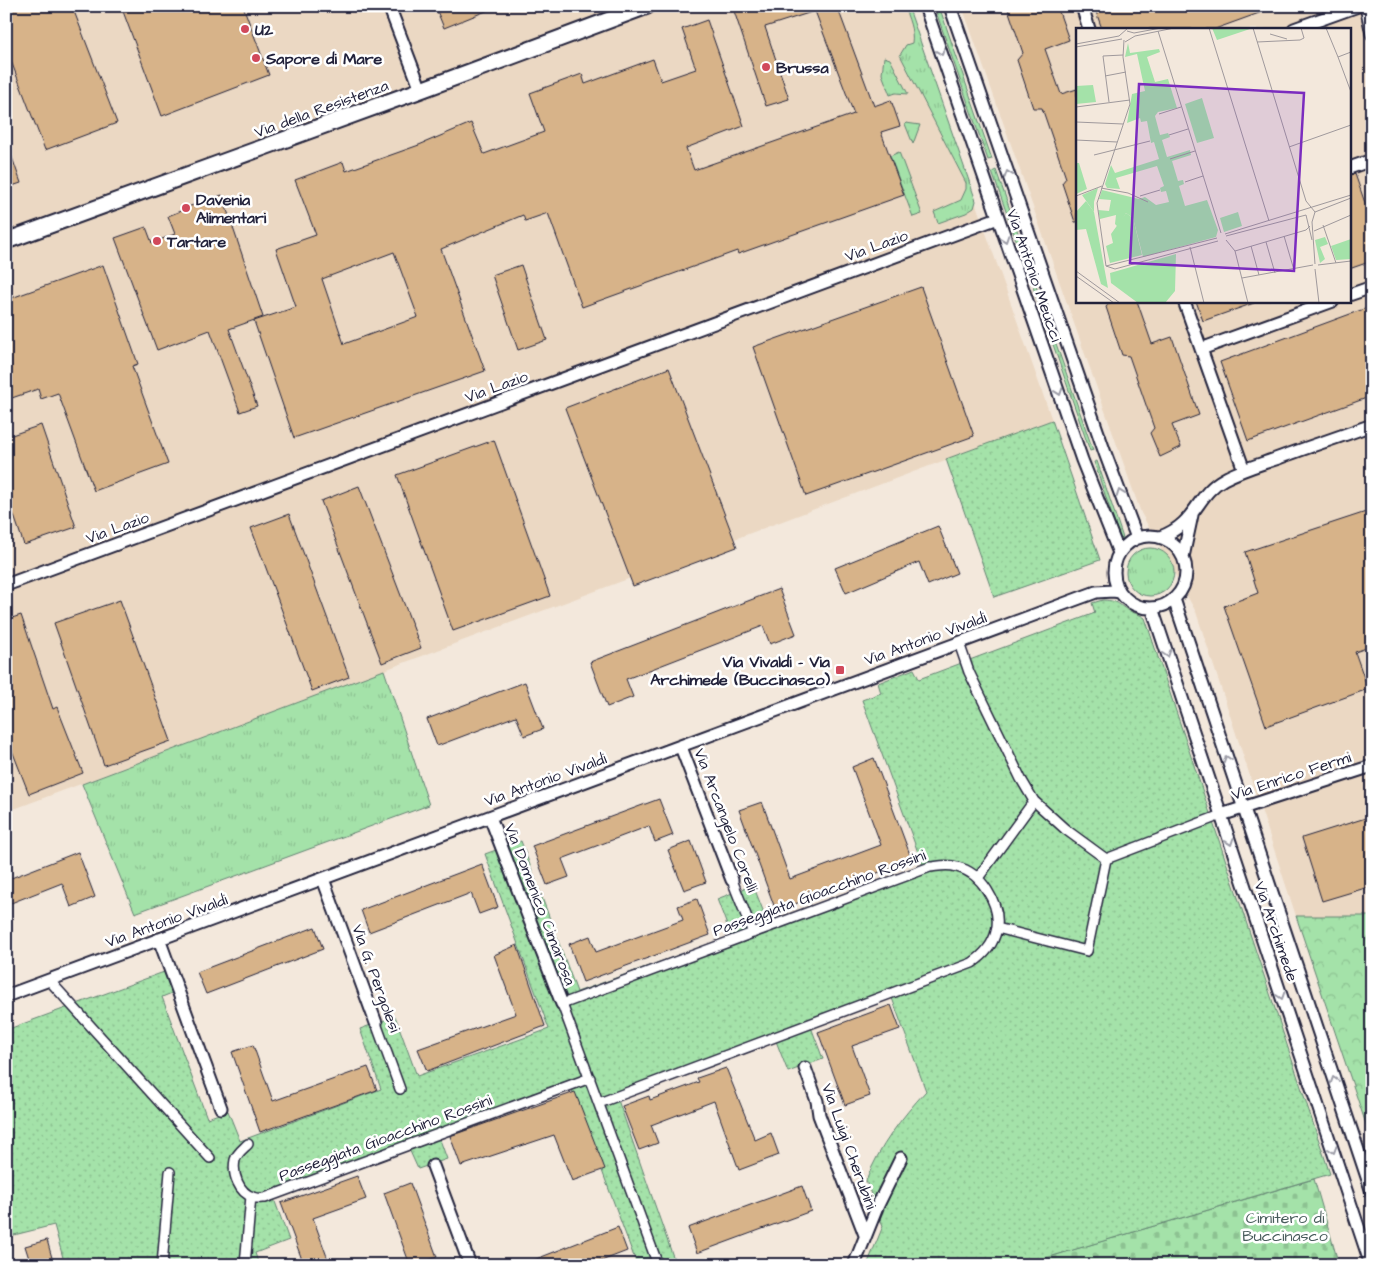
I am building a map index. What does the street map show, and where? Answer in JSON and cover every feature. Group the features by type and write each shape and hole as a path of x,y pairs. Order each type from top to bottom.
{"street":[{"path":"389,6 421,90"},
{"name":"Via della Resistenza","path":"6,241 647,6"},
{"name":"Via Antonio Meucci","path":"925,6 1082,460 1119,553"},
{"name":"Via Antonio Meucci","path":"950,6 1105,453 1137,538"},
{"path":"1082,6 1090,28"},
{"path":"1297,28 1358,6"},
{"path":"1366,6 1372,34"},
{"path":"1350,168 1372,160"},
{"name":"Via Lazio","path":"6,585 998,218"},
{"path":"1350,295 1372,287"},
{"path":"1184,302 1244,470"},
{"path":"1201,349 1330,302"},
{"path":"1160,537 1172,533 1192,515 1208,491 1223,479 1372,425"},
{"path":"1183,557 1192,515"},
{"path":"1160,537 1169,541 1183,557 1186,568 1185,580 1181,590 1174,599 1164,605 1152,608 1134,604 1120,592 1115,578 1116,561 1119,553 1125,546 1137,538 1160,537"},
{"name":"Via Antonio Vivaldi","path":"6,996 1096,592 1115,578"},
{"name":"Via Antonio Vivaldi","path":"1096,592 1120,592"},
{"name":"Via Archimede","path":"1174,599 1372,1192"},
{"name":"Via Archimede","path":"1152,608 1371,1265"},
{"path":"959,643 969,672 1021,779 1034,801 1106,860"},
{"name":"Via Arcangelo Corelli","path":"682,746 753,933"},
{"name":"Via Enrico Fermi","path":"1220,815 1372,766"},
{"path":"978,878 1034,801"},
{"path":"1106,860 1220,815"},
{"name":"Via Domenico Cimarosa","path":"490,817 562,1004"},
{"path":"599,1103 958,970 983,956 993,942 997,928 1087,951 1106,860"},
{"name":"Passeggiata Gioacchino Rossini","path":"562,1004 930,867 946,865 958,867 978,878 992,898 997,912 997,928"},
{"name":"Via G. Pergolesi","path":"323,879 400,1089"},
{"path":"159,939 221,1108"},
{"path":"49,980 210,1158"},
{"path":"562,1004 658,1265"},
{"name":"Via Luigi Cherubini","path":"805,1068 817,1101 819,1116 866,1235"},
{"name":"Passeggiata Gioacchino Rossini","path":"251,1196 254,1198 266,1198 590,1078"},
{"path":"245,1265 251,1196 244,1192 234,1171 239,1152 248,1144"},
{"path":"854,1265 878,1205 901,1158"},
{"path":"433,1166 470,1265"},
{"path":"162,1264 170,1172"}],"shaded area":[{"path":"6,6 906,6 1052,420 6,812"},
{"path":"962,6 1372,6 1372,916 1296,916 1196,612 1141,513"}],"green space":[{"path":"904,6 908,6 976,201 974,208 966,213 938,223 934,212 961,200 966,189 966,183 900,55 906,45 912,43 912,33"},
{"path":"934,6 939,6 992,159 988,160"},
{"path":"884,57 890,59 908,94 896,93 890,95 882,74"},
{"path":"905,124 920,125 913,144"},
{"path":"899,152 922,214 913,217 890,156"},
{"path":"996,170 1033,275 1029,276 992,172"},
{"path":"1036,286 1093,450 1090,451 1033,287"},
{"path":"1052,420 1100,560 994,597 946,459"},
{"path":"1097,461 1123,538 1120,539 1094,462"},
{"path":"1150,548 1159,550 1167,555 1172,563 1174,572 1172,581 1167,589 1159,594 1150,596 1141,594 1133,589 1128,581 1126,572 1128,563 1133,555 1141,550"},
{"path":"1103,600 1116,602 1145,618 1330,1174 1029,1263 1028,1265 867,1265 883,1226 866,1181 877,1156 892,1133 926,1091 892,998 811,1027 823,1059 788,1072 776,1041 618,1100 676,1265 637,1265 571,1087 439,1137 447,1159 418,1169 409,1149 274,1199 289,1240 255,1253 259,1265 65,1265 54,1225 6,1237 6,1030 164,972 172,993 162,997 207,1118 228,1111 240,1141 381,1089 360,1029 395,1016 417,1076 549,1029 485,854 521,841 577,992 731,936 717,899 753,885 768,923 923,866 862,700 881,693 878,683 914,669 919,679 1095,613 1092,603"},
{"path":"384,670 429,805 135,913 82,784"},
{"path":"1296,916 1372,916 1372,1142"},
{"name":"Cimitero di Buccinasco","path":"1314,1179 1339,1265 1028,1265 1028,1263"}],"building":[{"path":"6,6 72,6 117,123 45,150 6,48"},
{"path":"121,6 243,6 269,75 162,116"},
{"path":"435,6 496,6 496,7 444,28"},
{"path":"748,6 837,6 874,106 891,100 900,126 881,132 904,195 738,254 737,251 582,307 548,213 525,221 523,215 441,249 485,371 294,438 254,321 296,307 276,249 316,235 295,180 343,162 346,171 419,145 471,123 484,154 544,132 530,93 582,74 585,84 653,59 661,81 696,69 682,29 707,20 744,126 686,148 694,170 854,114 815,11 765,27 789,99 766,106 734,11","holes":["394,252 418,317 344,344 322,279"]},
{"path":"1007,6 1057,6 1069,40 1045,49 1061,94 1076,89 1076,222 1062,183 1066,178 1042,108 1033,108 1017,60 1023,53"},
{"path":"1094,6 1273,6 1273,8 1218,28 1102,28"},
{"path":"6,146 8,146 21,183 6,188"},
{"path":"1355,174 1372,223 1372,261 1350,269 1350,175"},
{"path":"222,195 263,317 229,329 257,406 240,412 210,330 157,350 115,238 146,227 152,243 175,234 168,216"},
{"path":"103,265 138,364 132,366 168,464 94,491 58,393 41,399 38,389 6,400 6,300"},
{"path":"521,265 547,340 518,350 492,275"},
{"path":"921,287 974,436 806,496 753,347"},
{"path":"1110,302 1137,302 1152,344 1172,337 1199,415 1172,425 1181,447 1160,457 1150,433 1154,428 1129,356 1122,355 1106,307"},
{"path":"1196,302 1254,302 1254,303 1203,321"},
{"path":"1372,306 1372,396 1248,441 1220,362"},
{"path":"669,368 737,547 633,586 565,408"},
{"path":"41,425 76,527 24,545 6,492 6,437"},
{"path":"494,440 550,596 453,631 397,475"},
{"path":"359,486 421,648 382,663 321,501"},
{"path":"1372,510 1372,646 1355,652 1368,689 1266,726 1224,606 1258,593 1245,552"},
{"path":"289,514 349,677 312,691 251,528"},
{"path":"938,526 957,573 928,585 919,562 846,593 835,568"},
{"path":"779,589 796,634 770,644 763,626 626,679 633,697 607,707 590,662"},
{"path":"120,600 171,741 104,765 54,623"},
{"path":"21,615 53,709 57,707 83,773 29,794 6,735 6,620"},
{"path":"525,682 543,729 524,736 516,716 437,746 427,719"},
{"path":"874,758 912,860 776,911 739,810 762,802 790,879 881,845 852,767"},
{"path":"659,799 673,835 655,842 649,826 562,859 569,877 547,885 532,846"},
{"path":"1372,816 1372,886 1322,901 1302,838"},
{"path":"691,841 706,882 684,890 668,850"},
{"path":"78,852 95,897 71,907 62,883 6,905 6,880"},
{"path":"482,864 498,907 479,914 471,893 369,932 361,910"},
{"path":"697,899 710,935 583,982 569,944 590,936 596,952 683,920 678,906"},
{"path":"315,927 323,949 206,994 197,972"},
{"path":"517,945 545,1026 427,1071 418,1049 516,1014 494,955"},
{"path":"891,1005 900,1029 852,1046 870,1096 845,1105 818,1032"},
{"path":"253,1045 273,1101 368,1067 377,1090 260,1132 232,1052"},
{"path":"726,1068 755,1140 771,1133 779,1155 739,1170 714,1101 651,1125 658,1143 639,1150 622,1106 649,1096 650,1100 699,1082 697,1078"},
{"path":"575,1092 605,1169 572,1181 554,1135 461,1166 450,1136"},
{"path":"357,1176 366,1199 313,1218 330,1265 304,1265 281,1203"},
{"path":"410,1183 437,1257 415,1265 410,1265 384,1193"},
{"path":"802,1186 811,1211 697,1253 688,1228"},
{"path":"618,1227 627,1251 591,1265 521,1265"},
{"path":"47,1240 54,1265 31,1265 25,1246"}],"place":[{"name":"U2","path":"245,29"},
{"name":"Sapore di Mare","path":"256,58"},
{"name":"Brussa","path":"766,67"},
{"name":"Davenia Alimentari","path":"186,208"},
{"name":"Tartare","path":"157,241"},
{"name":"Via Vivaldi - Via Archimede (Buccinasco)","path":"840,670"}]}
